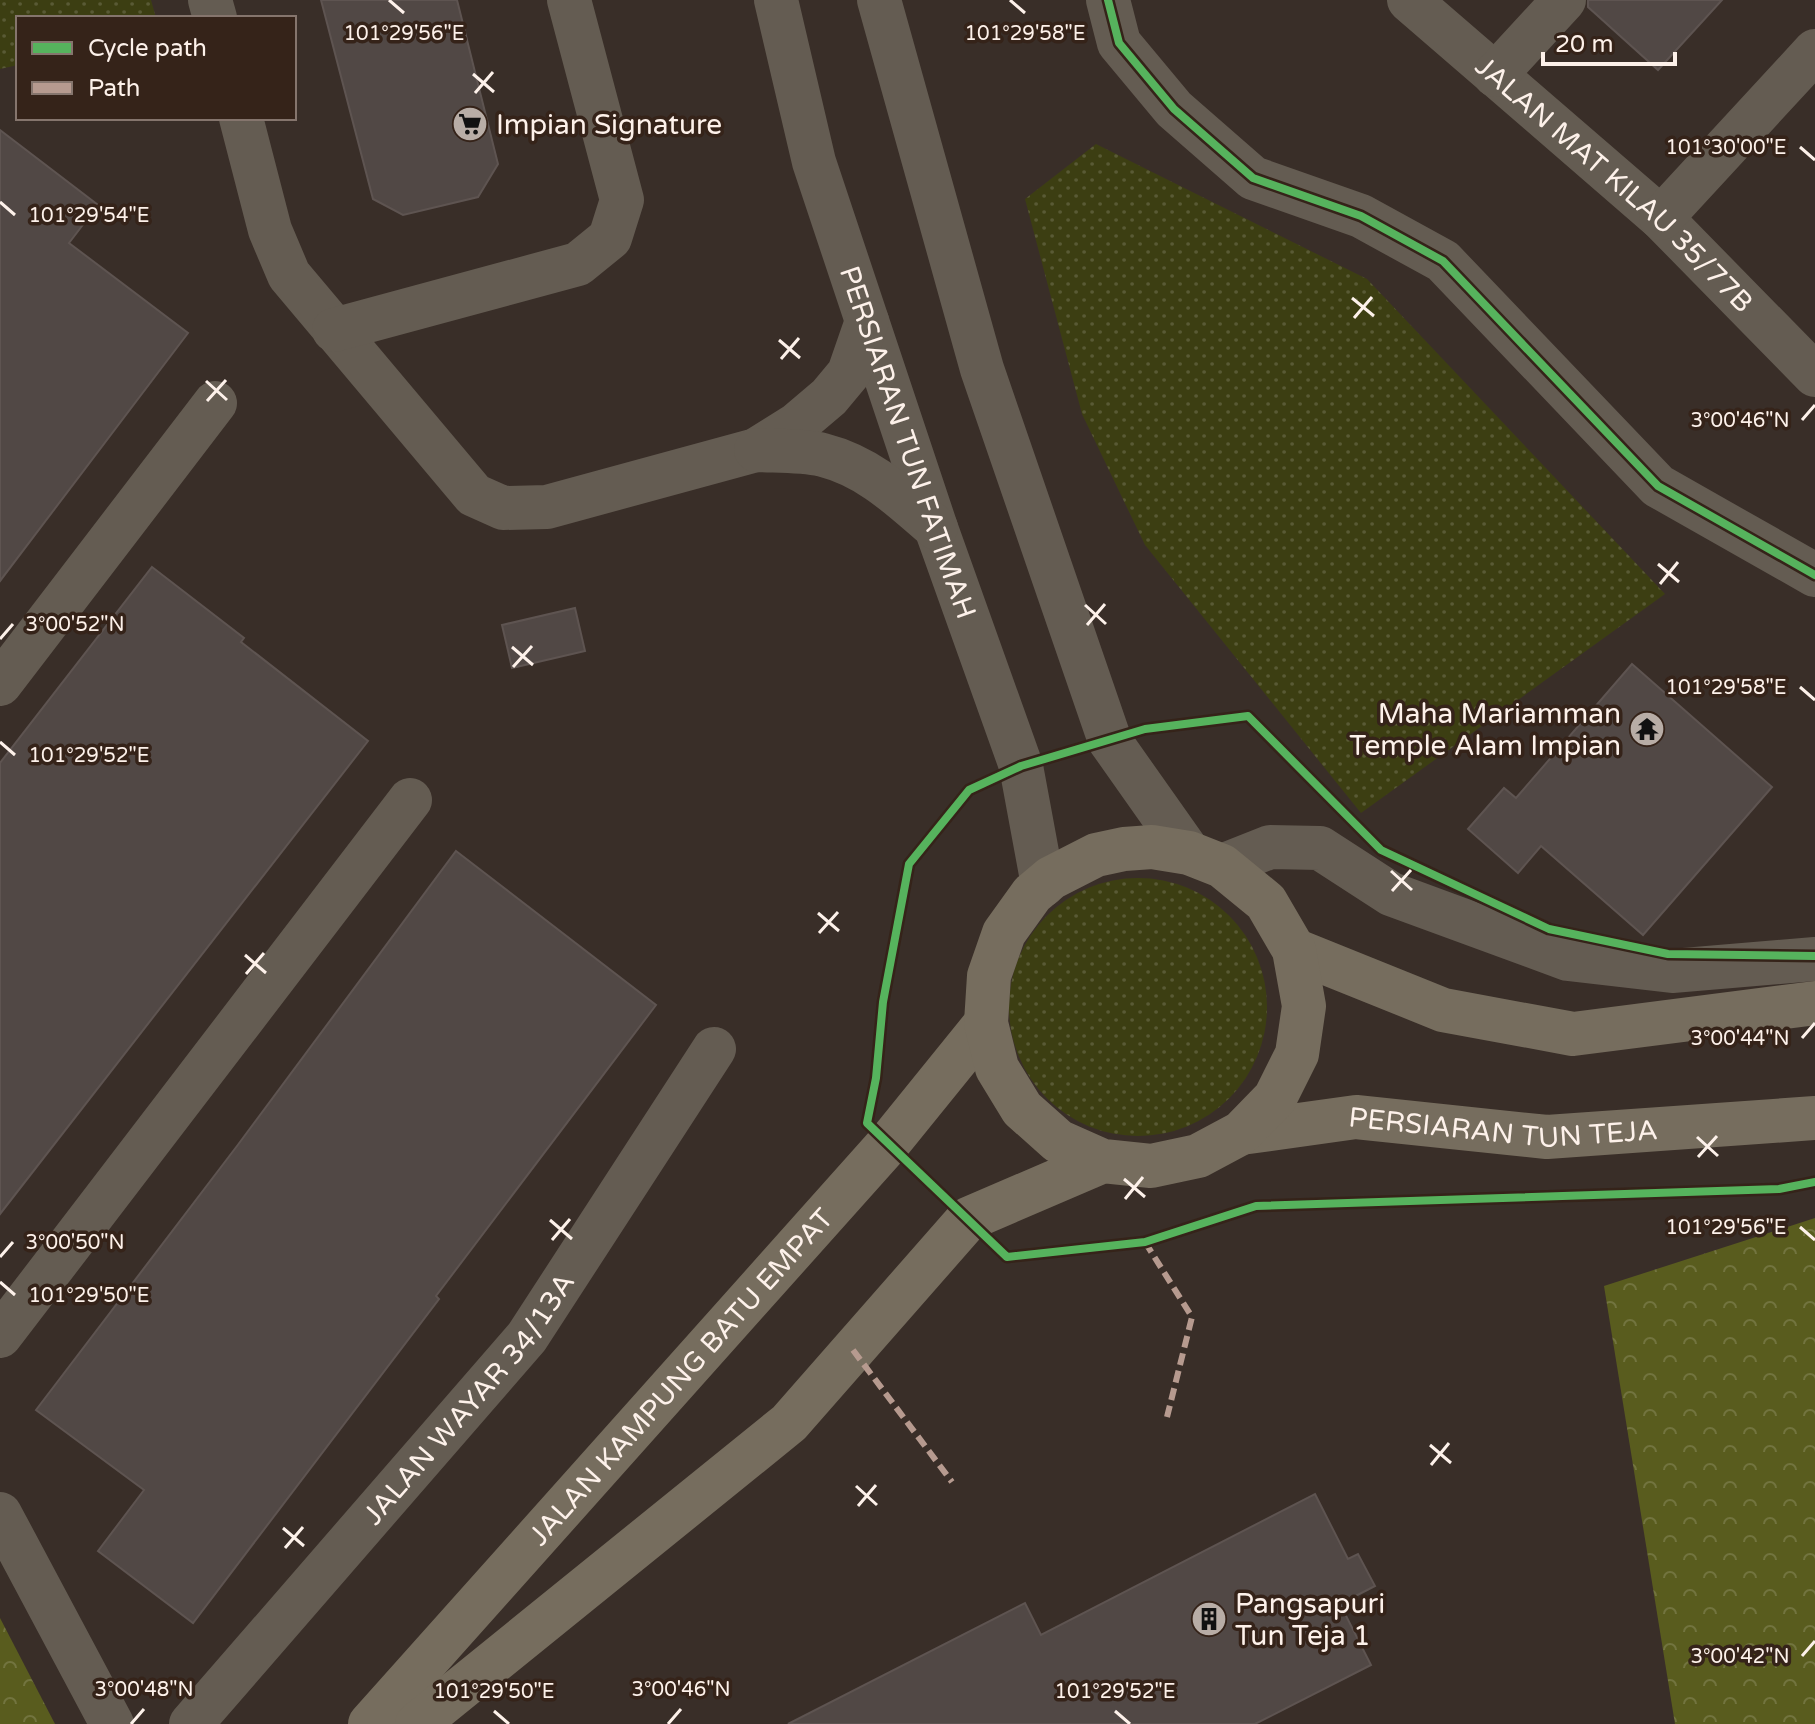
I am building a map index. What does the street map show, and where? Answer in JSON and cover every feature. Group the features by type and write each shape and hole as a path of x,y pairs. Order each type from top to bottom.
{"main road":[{"path":"1152,847 1205,860 1266,902 1294,950 1304,1006 1297,1054 1275,1098 1241,1133 1198,1156 1151,1166 1103,1161 1058,1141 1022,1109 997,1068 986,1023 989,976 1004,933 1032,894 1043,885 1069,867 1096,855 1152,847"},
{"path":"1294,950 1443,1010 1573,1034 1815,1003"},
{"name":"JALAN KAMPUNG BATU EMPAT","path":"370,1724 888,1144 986,1023"},
{"name":"PERSIARAN TUN TEJA","path":"1241,1133 1356,1117 1547,1137 1815,1118"},
{"path":"417,1724 789,1423 968,1219 1103,1161"}],"street":[{"path":"334,330 578,264 610,238 622,200 569,0"},
{"name":"PERSIARAN TUN FATIMAH","path":"776,0 814,162 936,528 1021,766 1043,885"},
{"path":"879,0 982,369 1110,741 1205,860 1270,847 1320,848 1391,894 1568,959 1672,971 1815,959"},
{"path":"1108,0 1119,43 1174,109 1253,178 1361,216 1443,261 1658,486 1815,575"},
{"name":"JALAN MAT KILAU 35/77B","path":"1409,0 1661,218 1813,370"},
{"path":"1495,75 1564,0"},
{"path":"1661,218 1815,51"},
{"path":"242,120 270,230 289,275 474,495 503,508 547,507 756,450 796,425 829,397 849,373 867,321"},
{"path":"0,684 215,403"},
{"path":"756,450 821,454 850,465 876,477 936,528"},
{"path":"0,1336 410,800"},
{"name":"JALAN WAYAR 34/13A","path":"191,1724 527,1337 714,1049"},
{"path":"0,1514 112,1724"}],"shaded area":[{"path":"0,0 151,0 155,16 16,16 16,65 0,69"},
{"path":"1096,144 1367,279 1665,594 1361,813 1145,545 1082,414 1025,199"},
{"path":"1138,878 1163,880 1199,893 1220,907 1238,925 1257,958 1265,982 1265,1032 1252,1068 1238,1089 1220,1107 1187,1126 1163,1134 1138,1136 1113,1134 1077,1121 1056,1107 1038,1089 1019,1056 1011,1032 1009,1007 1011,982 1024,946 1038,925 1056,907 1089,888 1113,880"}],"green space":[{"path":"1815,1218 1815,1724 1675,1724 1604,1286"},
{"path":"0,1618 55,1724 0,1724"}],"building":[{"path":"321,0 457,0 498,164 478,197 403,215 373,199"},
{"path":"1588,0 1722,0 1658,70 1588,7"},
{"path":"0,130 98,205 69,243 188,333 0,581"},
{"path":"152,567 244,638 241,642 368,741 0,1214 0,763"},
{"path":"575,608 585,651 512,668 502,625"},
{"path":"1632,664 1772,787 1643,935 1541,846 1518,873 1468,829 1504,788 1516,798"},
{"path":"456,851 656,1005 436,1296 439,1299 193,1623 98,1551 144,1490 36,1410"},
{"name":"Pangsapuri Tun Teja 1","path":"1315,1494 1348,1559 1358,1554 1375,1586 1340,1604 1371,1665 1255,1724 788,1724 1025,1603 1041,1635"}],"marked path":[{"path":"1145,1242 1192,1317 1167,1417"},
{"path":"853,1350 952,1482"}],"cycle path":[{"path":"1108,0 1119,43 1174,109 1253,178 1361,216 1443,261 1658,486 1815,575"},
{"path":"1815,956 1668,954 1549,929 1381,850 1248,716 1145,729 1021,766 969,790 909,864 883,1002 876,1078 867,1123 1007,1257 1145,1242 1256,1206 1779,1189 1815,1182"}],"place":[{"name":"Impian Signature","path":"470,124"},
{"name":"Maha Mariamman Temple Alam Impian","path":"1647,729"},
{"name":"Pangsapuri Tun Teja 1","path":"1209,1619"}]}
